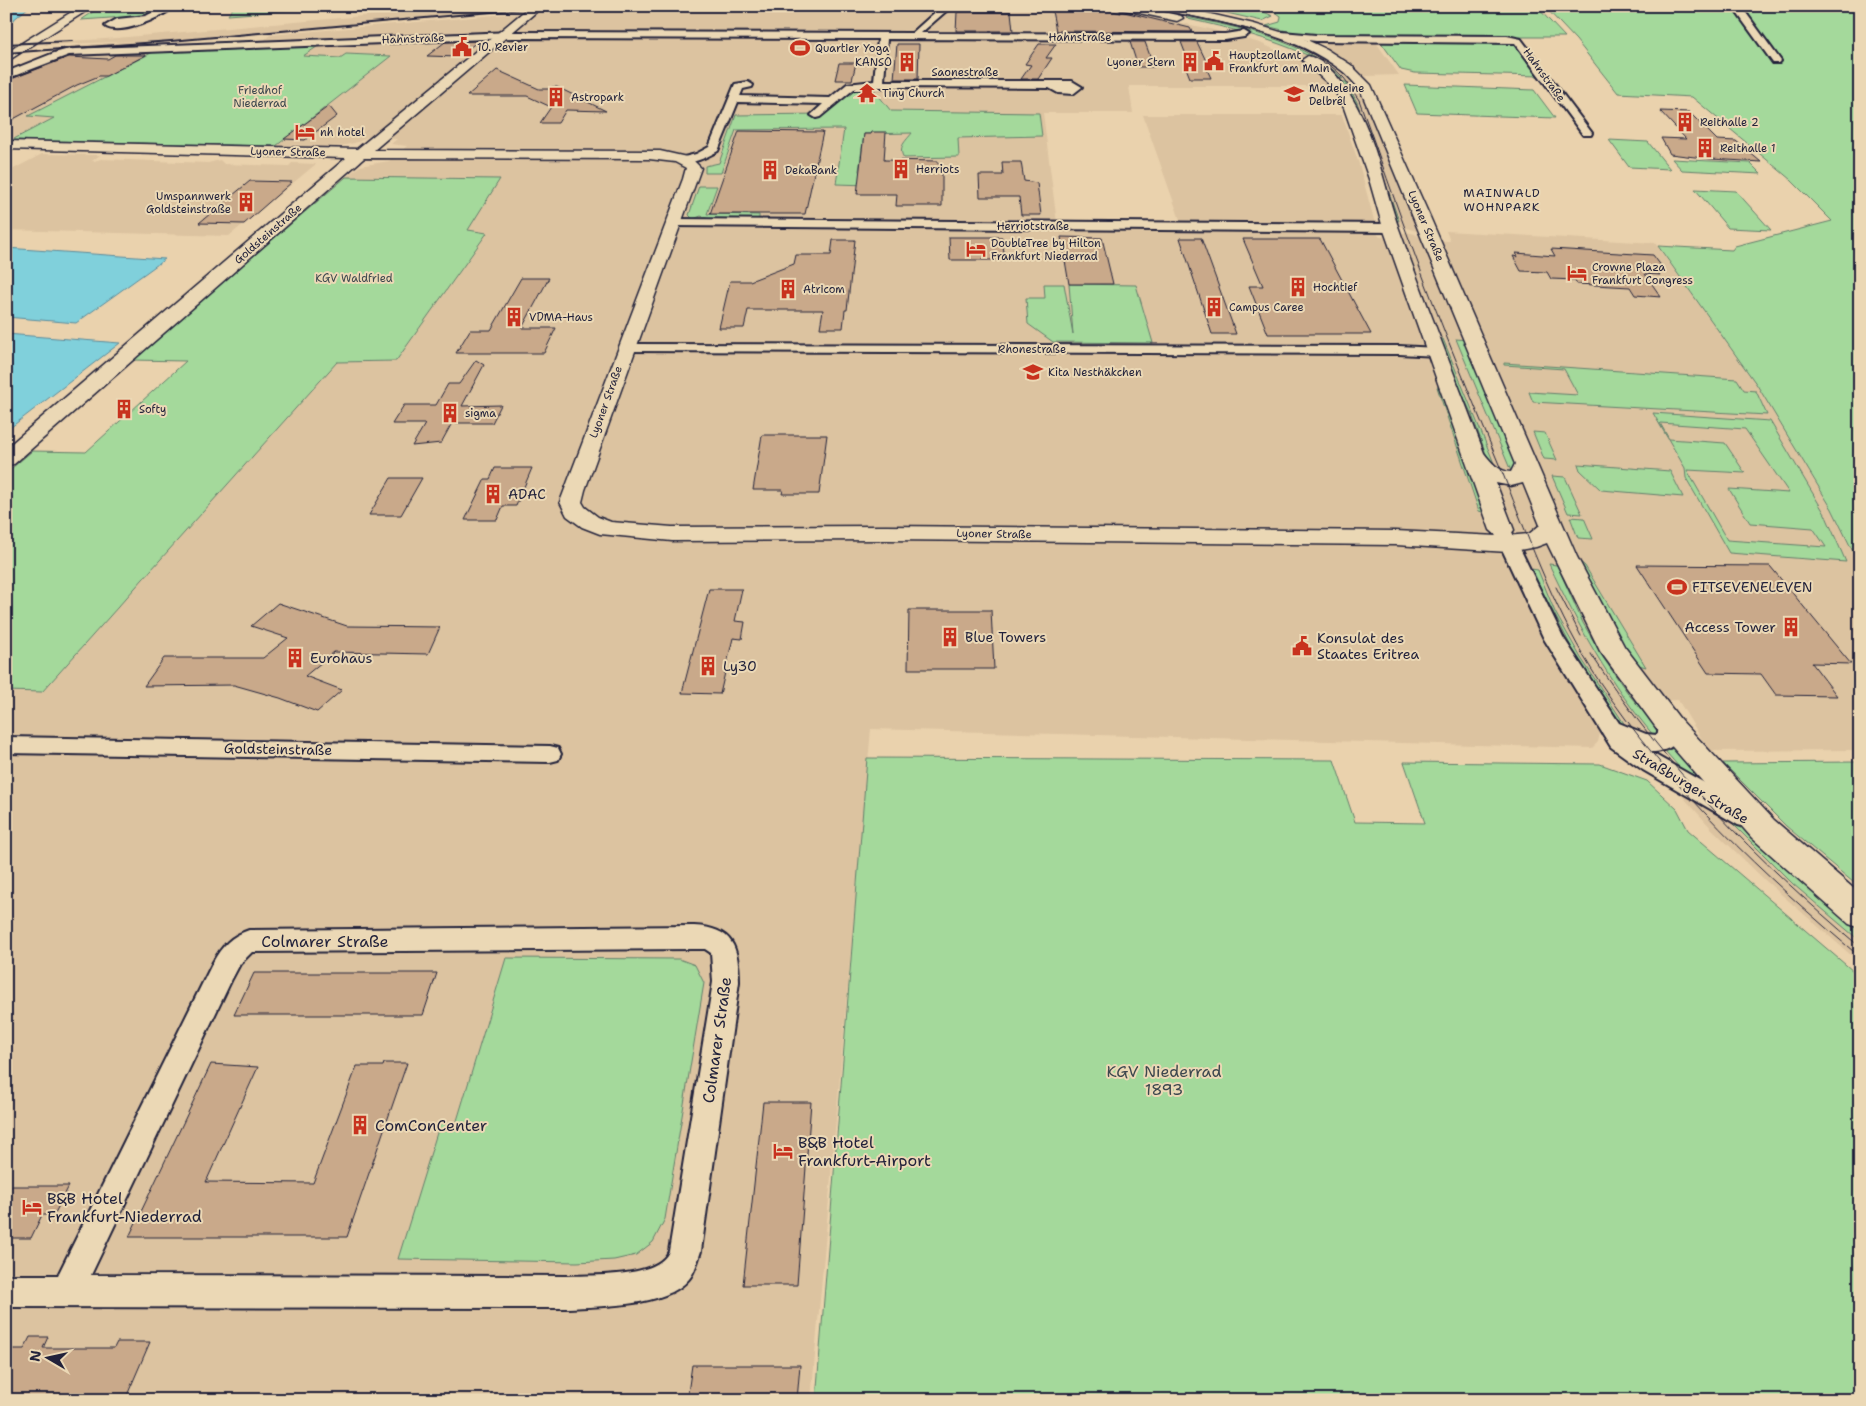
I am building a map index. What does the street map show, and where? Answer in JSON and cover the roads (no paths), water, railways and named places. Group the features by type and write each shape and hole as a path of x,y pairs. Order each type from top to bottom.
{"main road":[{"path":"6,58 89,6"},
{"path":"1120,6 1244,34 1297,54 1326,74 1339,87 1351,108 1393,231 1505,537"},
{"name":"Lyoner Straße","path":"6,145 403,154 660,156 684,160 694,168 675,223 580,471 572,502 575,511 582,517 608,528 693,534 886,533 1396,538 1505,537 1529,541 1547,532 1526,464 1432,239 1366,88 1354,74 1322,52 1282,35 1159,6"},
{"name":"Goldsteinstraße","path":"6,459 341,169 532,10"},
{"path":"1182,19 1181,17 1184,15 1202,15"},
{"path":"6,50 52,29"},
{"path":"1326,74 1347,81 1355,79 1354,74"},
{"path":"320,152 353,147 378,139 383,147 403,154"},
{"path":"320,152 338,161 341,169 366,161 403,154"},
{"path":"1393,231 1405,230 1420,233 1432,239"},
{"path":"1472,450 1488,472 1504,479 1518,478 1524,471 1526,464"},
{"name":"Straßburger Straße","path":"1547,532 1565,556 1613,651 1670,726 1762,829 1860,914"}],"street":[{"path":"145,18 171,6"},
{"path":"915,36 917,32 948,6"},
{"path":"1736,6 1776,61"},
{"name":"Hahnstraße","path":"6,76 69,52 500,36 1223,37 1244,34"},
{"name":"Hahnstraße","path":"1282,35 1340,38 1504,39 1518,41 1587,133"},
{"path":"879,84 883,36"},
{"name":"Hahnstraße","path":"1322,52 1319,46 1322,42 1340,38"},
{"name":"Saonestraße","path":"816,115 851,86 879,84 1051,85"},
{"path":"684,160 700,156 714,149 739,86 748,85"},
{"path":"734,99 817,99 832,101"},
{"name":"Herriotstraße","path":"675,223 1393,231"},
{"name":"Rhonestraße","path":"626,348 1398,350 1437,352"},
{"name":"Straßburger Straße","path":"1505,537 1554,639 1620,741 1636,755 1725,805 1762,829"},
{"name":"Straßburger Straße","path":"1603,716 1626,735 1646,744 1654,744 1668,739 1670,726"},
{"name":"Goldsteinstraße","path":"6,745 550,754"},
{"name":"Colmarer Straße","path":"6,1292 568,1292 648,1285 664,1280 678,1268 685,1251 726,982 728,963 723,948 711,938 249,940 239,945 231,955 212,992 67,1291"}],"water":[{"path":"6,6 30,6 6,26"},
{"path":"6,248 165,259 76,323 6,317"},
{"path":"6,334 120,343 6,431"}],"tram line":[{"path":"1137,6 1218,22 1275,38 1302,49 1325,62 1346,80 1359,100 1426,285 1535,554 1570,632 1584,657 1627,720 1687,794 1754,862 1860,957"},
{"path":"1556,587 1581,636"},
{"path":"1591,654 1651,736 1715,811 1784,880 1860,947"}],"railway":[{"path":"467,7 472,6"},
{"path":"6,53 171,41 556,6"},
{"path":"6,44 72,41"}],"place":[{"name":"10. Revier","path":"462,47"},
{"name":"Quartier Yoga","path":"800,48"},
{"name":"Hauptzollamt Frankfurt am Main","path":"1214,61"},
{"name":"KANSO","path":"907,62"},
{"name":"Lyoner Stern","path":"1190,62"},
{"name":"Tiny Church","path":"867,93"},
{"name":"Madeleine Delbrêl","path":"1294,94"},
{"name":"Astropark","path":"556,97"},
{"name":"Reithalle 2","path":"1685,122"},
{"name":"nh hotel","path":"305,132"},
{"name":"Reithalle 1","path":"1705,148"},
{"name":"Herriots","path":"901,169"},
{"name":"DekaBank","path":"770,170"},
{"name":"Umspannwerk Goldsteinstraße","path":"246,202"},
{"name":"DoubleTree by Hilton Frankfurt Niederrad","path":"976,249"},
{"name":"Crowne Plaza Frankfurt Congress","path":"1577,273"},
{"name":"Hochtief","path":"1298,287"},
{"name":"Atricom","path":"788,289"},
{"name":"Campus Caree","path":"1214,307"},
{"name":"VDMA-Haus","path":"514,317"},
{"name":"Kita Nesthäkchen","path":"1033,372"},
{"name":"Softy","path":"124,409"},
{"name":"sigma","path":"450,413"},
{"name":"ADAC","path":"493,494"},
{"name":"FITSEVENELEVEN","path":"1677,587"},
{"name":"Access Tower","path":"1791,627"},
{"name":"Blue Towers","path":"950,637"},
{"name":"Konsulat des Staates Eritrea","path":"1302,646"},
{"name":"Eurohaus","path":"295,658"},
{"name":"Ly30","path":"708,666"},
{"name":"ComConCenter","path":"360,1125"},
{"name":"B&B Hotel Frankfurt-Airport","path":"783,1151"},
{"name":"B&B Hotel Frankfurt-Niederrad","path":"32,1207"}],"district":[{"name":"MAINWALD WOHNPARK","path":"1502,200"}],"park label":[{"name":"Friedhof Niederrad","path":"260,96"},
{"name":"KGV Waldfried","path":"354,278"},
{"name":"KGV Niederrad 1893","path":"1164,1080"}]}
